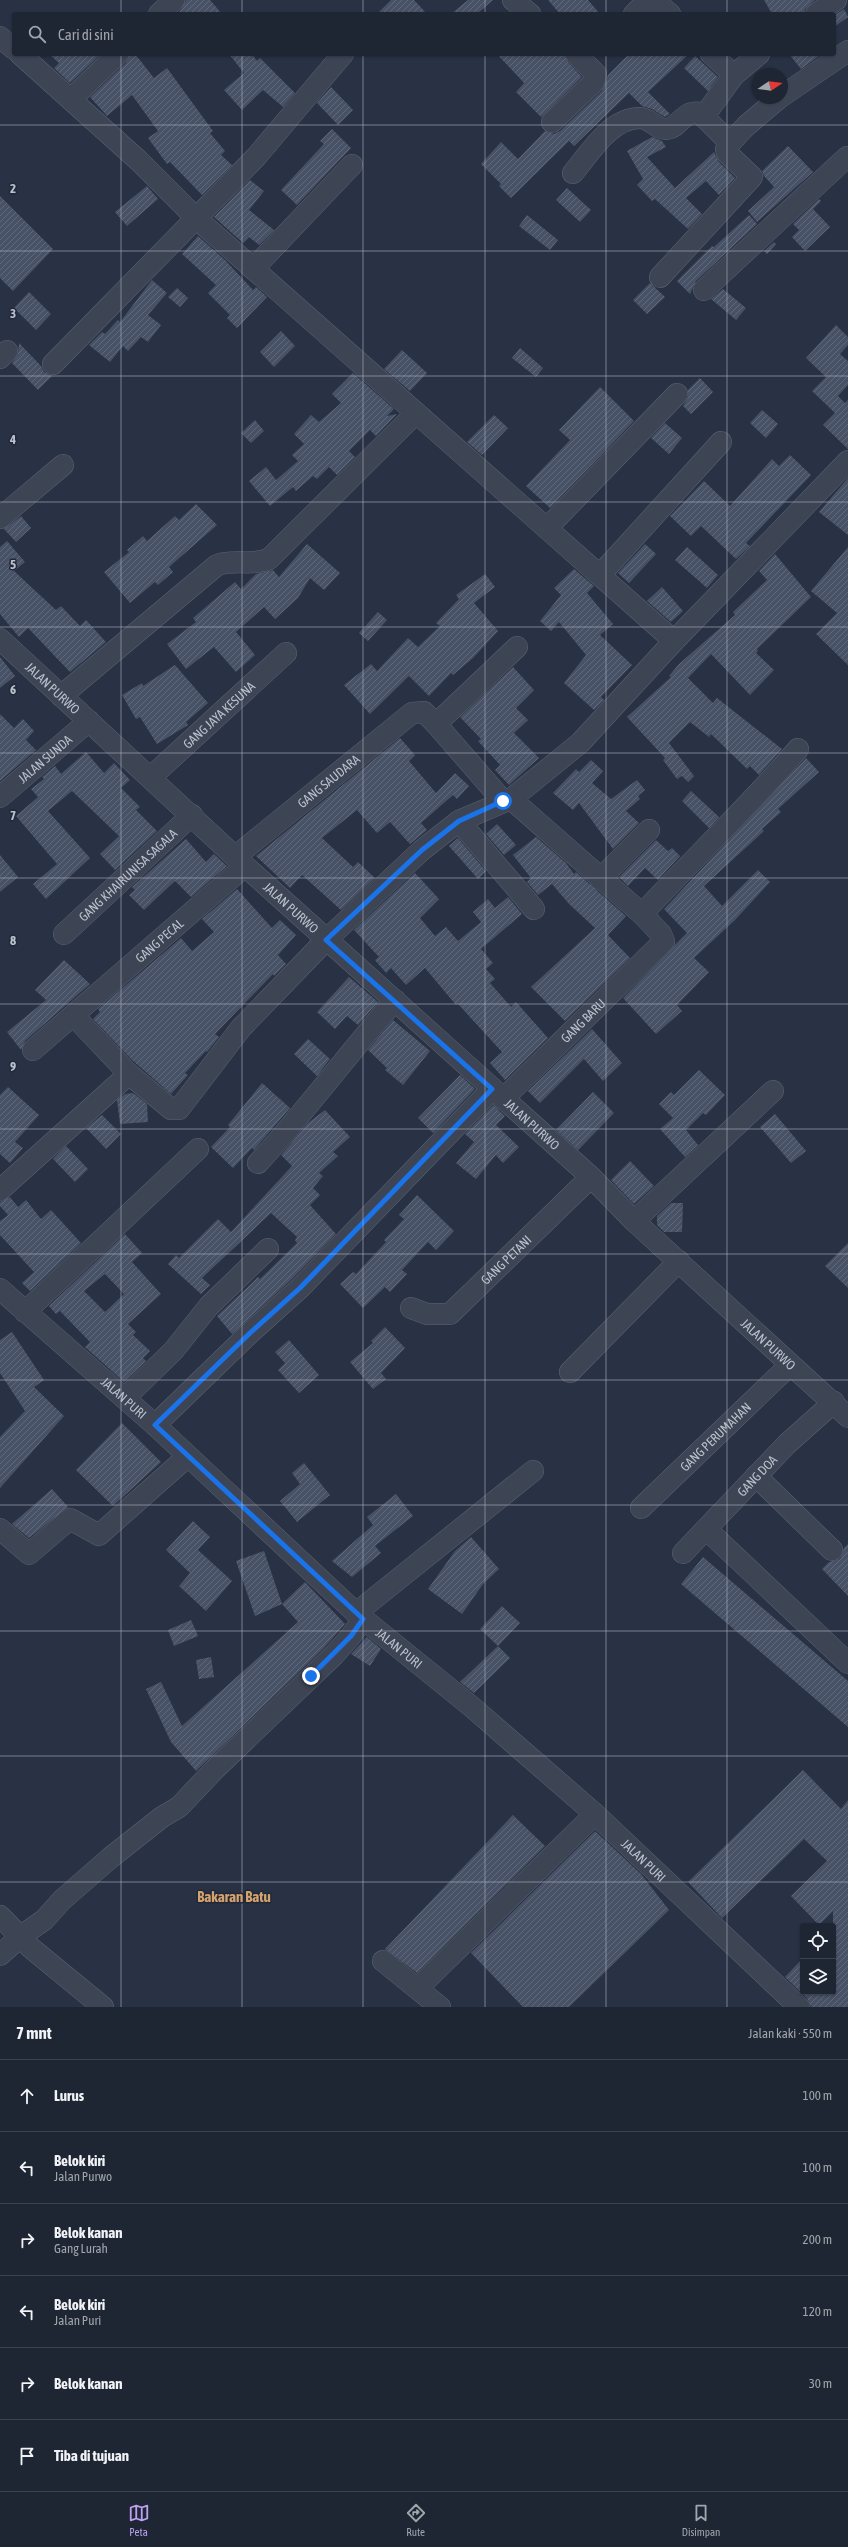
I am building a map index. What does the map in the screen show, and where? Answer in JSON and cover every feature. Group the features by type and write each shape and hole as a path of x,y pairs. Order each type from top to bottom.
{"street":[{"path":"161,12 174,0"},
{"path":"513,0 528,12"},
{"path":"819,12 836,0"},
{"path":"636,12 645,3 654,1 668,12"},
{"path":"0,37 12,47"},
{"path":"788,92 848,51"},
{"path":"22,56 139,161 197,220 674,640"},
{"path":"71,99 116,56"},
{"path":"52,364 197,220 256,157 341,56"},
{"path":"713,56 734,75"},
{"path":"573,173 611,130 624,121 648,119 662,129 669,129 689,114 701,114 707,112 734,75 757,56"},
{"path":"552,122 594,82 596,74 585,57"},
{"path":"660,277 752,177 727,154 726,149 746,126 772,104"},
{"path":"701,114 730,143"},
{"path":"704,290 848,156"},
{"path":"253,269 352,165"},
{"path":"547,528 677,394"},
{"path":"62,696 217,566 230,562 258,562 269,558 416,413"},
{"path":"600,575 721,442"},
{"path":"74,1016 129,1074 172,1109 179,1109 241,1028 326,940 422,850 459,821 507,800 580,743 674,640 848,461"},
{"path":"0,518 63,465"},
{"name":"JALAN PURWO","path":"0,639 326,940 395,1000 497,1094 591,1177 634,1221 790,1365 834,1402 848,1417"},
{"path":"517,647 430,718 507,800 642,914 709,842 764,789 798,749"},
{"name":"GANG JAYA KESUNA","path":"151,777 286,653"},
{"name":"GANG SAUDARA","path":"240,861 412,713 430,718"},
{"name":"JALAN SUNDA","path":"0,797 89,721"},
{"name":"GANG KHAIRUNISA SAGALA","path":"64,934 192,815"},
{"path":"459,821 534,909"},
{"path":"600,879 649,830"},
{"name":"GANG PECAL","path":"33,1050 74,1016 240,861"},
{"name":"GANG BARU","path":"155,1425 250,1333 300,1288 497,1094 664,943 663,937 642,914"},
{"path":"258,1163 296,1121 347,1054 395,1000"},
{"path":"0,1190 129,1074"},
{"path":"634,1221 773,1091"},
{"path":"25,1312 124,1216 198,1149"},
{"name":"GANG PETANI","path":"411,1308 427,1314 450,1314 591,1177"},
{"path":"125,1398 174,1350 209,1306 268,1249"},
{"path":"570,1372 679,1261"},
{"name":"JALAN PURI","path":"0,1289 155,1425 187,1457 359,1616 472,1707 595,1814 799,2007"},
{"name":"GANG PERUMAHAN","path":"641,1508 790,1365"},
{"name":"GANG DOA","path":"683,1553 787,1444 834,1402"},
{"path":"0,1529 29,1554 70,1519 99,1535 187,1457"},
{"path":"0,1955 21,1936 44,1920 62,1900 110,1858 162,1817 179,1807 220,1763 334,1655 351,1636 359,1616 533,1471"},
{"path":"756,1476 832,1550"},
{"path":"706,1530 848,1664"},
{"path":"418,1988 595,1814"},
{"path":"0,1916 32,1948 103,2007"},
{"path":"383,1961 440,2007"}],"building":[{"path":"186,0 210,0 220,12 179,12"},
{"path":"391,0 414,0 425,12 379,12"},
{"path":"468,0 493,0 479,12 453,12"},
{"path":"548,0 588,0 598,12 558,12"},
{"path":"764,0 815,0 805,9 804,12 771,12"},
{"path":"844,9 848,17 836,26 836,15"},
{"path":"51,56 99,56 70,83 54,68 59,63"},
{"path":"129,56 137,56 154,78 167,68 213,131 210,133 225,151 221,155 232,165 202,195 170,162 167,164 148,138 158,131 132,95 107,116 90,97 126,63"},
{"path":"231,56 253,56 257,61 260,58 295,93 283,107 263,90 242,110 224,90 244,73"},
{"path":"499,56 565,56 568,62 582,77 541,117 516,92 524,83"},
{"path":"627,56 687,56 648,92 670,114 665,117 652,109 642,106 629,93 574,146 569,141 511,198 499,186 501,184 481,164 501,142 518,159 545,131 554,134 560,131 602,91 608,75"},
{"path":"695,56 718,77 708,91 684,68"},
{"path":"791,56 819,56 801,69"},
{"path":"331,87 353,110 338,125 317,103"},
{"path":"332,129 351,148 297,205 281,190 324,144 320,141"},
{"path":"652,137 662,141 666,147 647,157 675,188 714,152 719,162 735,178 719,195 706,181 686,198 702,214 688,229 655,199 652,201 637,185 643,179 627,151"},
{"path":"788,146 813,172 757,222 748,211 774,187 764,176 762,171"},
{"path":"250,180 264,191 249,210 274,230 259,245 249,237 243,243 214,217"},
{"path":"147,186 158,199 127,226 115,212"},
{"path":"567,188 591,210 580,222 556,200"},
{"path":"0,196 53,249 13,291 0,278"},
{"path":"819,199 821,201 813,209 830,227 805,251 792,237 799,230 793,224"},
{"path":"527,215 558,240 550,250 519,226"},
{"path":"749,215 757,224 696,281 690,294 677,281 712,246 714,247"},
{"path":"198,236 225,260 253,290 256,287 267,297 237,328 227,318 230,315 208,293 216,285 182,254"},
{"path":"774,242 776,244 767,254 764,251"},
{"path":"152,280 167,293 148,315 161,325 148,342 141,337 128,351 123,346 110,362 89,345 102,332 105,334 118,320 120,322"},
{"path":"650,283 665,297 647,314 633,300"},
{"path":"177,288 188,298 180,307 168,297"},
{"path":"723,289 746,308 736,320 711,299"},
{"path":"29,292 51,314 36,330 14,308"},
{"path":"836,325 848,337 848,345 840,354 848,361 848,385 838,396 845,403 848,400 848,449 823,425 835,413 812,391 826,377 806,358"},
{"path":"281,331 295,346 274,367 260,352"},
{"path":"19,343 41,366 44,372 52,376 38,390 12,363 18,354"},
{"path":"520,348 543,368 536,377 512,358"},
{"path":"402,350 427,373 410,391 384,369"},
{"path":"353,373 394,409 387,416 397,414 376,436 370,430 349,451 355,457 337,475 329,467 317,479 313,476 296,491 293,487 270,506 249,481 266,467 276,480 298,461 292,455 304,444 294,434 311,415 319,422 341,403 332,394"},
{"path":"700,378 713,392 691,414 683,406 688,397 688,390"},
{"path":"600,387 634,421 550,508 526,486 570,440 559,430"},
{"path":"762,410 778,424 766,438 750,423"},
{"path":"494,415 508,428 482,455 467,442"},
{"path":"255,420 264,431 251,443 241,433"},
{"path":"665,423 682,438 669,454 651,438"},
{"path":"790,455 811,475 746,543 750,546 736,559 701,526 691,536 670,516 704,481 730,506 772,459 779,466"},
{"path":"848,478 848,535 819,512"},
{"path":"196,504 217,525 169,567 173,572 158,585 155,582 130,603 104,572 129,552 127,550 143,536 147,541 175,516 179,520"},
{"path":"21,516 31,528 16,542 4,529"},
{"path":"7,541 25,562 14,571 56,610 61,606 80,626 86,620 106,642 70,672 28,628 19,637 0,614 0,547"},
{"path":"307,544 340,573 324,590 310,578 298,598 275,619 264,607 236,632 255,655 236,672 214,647 186,669 167,644 196,622 193,618 235,582 241,589 256,574 273,570 279,577"},
{"path":"645,544 656,554 629,583 618,573"},
{"path":"687,547 718,575 707,588 675,560"},
{"path":"848,547 848,665 816,634 837,613 811,591"},
{"path":"775,554 811,597 757,649 758,651 756,653 774,670 750,695 711,654 688,678 713,703 717,698 782,749 759,775 750,766 747,769 711,734 709,737 690,722 669,743 694,776 688,782 682,776 677,779 663,760 665,758 627,717 671,677 669,676 679,664 735,615 733,612 767,580 759,571"},
{"path":"574,569 594,586 587,593 613,624 600,635 632,665 601,697 604,700 594,710 564,683 586,655 559,622 551,631 540,621 561,595 554,588"},
{"path":"485,574 495,587 474,603 498,631 473,658 453,675 451,673 429,696 409,676 370,714 344,685 371,664 377,671 408,638 418,647 440,626 436,623 459,599 456,595"},
{"path":"662,587 683,611 671,622 647,601"},
{"path":"378,612 387,620 368,641 359,633"},
{"path":"0,657 15,676 0,688"},
{"path":"175,665 208,703 186,722 188,725 157,744 140,717 136,719 122,695 142,683 143,686"},
{"path":"513,667 534,690 516,708 528,720 514,733 539,758 509,785 495,770 500,765 478,741 481,739 460,717"},
{"path":"0,714 14,728 23,719 34,731 26,740 36,750 0,781"},
{"path":"400,738 415,755 409,761 436,793 455,773 469,786 457,799 453,795 421,823 427,830 410,844 390,822 377,833 357,810 322,838 353,867 358,862 375,878 341,910 302,875 290,888 256,856"},
{"path":"86,752 104,773 114,763 130,780 121,788 140,807 136,810 157,831 115,870 100,854 119,836 72,791 48,811 90,858 46,899 33,884 57,864 16,816 38,797 31,789 44,779 42,777 55,766 61,774"},
{"path":"806,758 819,772 778,809 781,812 762,829 764,831 704,886 722,906 758,870 770,882 735,920 694,958 709,972 677,1005 682,1011 656,1034 623,998 687,933 664,909"},
{"path":"591,760 603,771 592,783 611,799 637,780 645,790 638,796 640,799 626,811 639,823 613,849 579,803 573,810 553,793 576,769 579,772"},
{"path":"691,791 719,817 709,828 682,801"},
{"path":"497,824 516,845 504,855 486,834"},
{"path":"536,837 566,863 574,874 576,872 626,916 608,935 630,958 565,1021 531,987 595,928 569,904 552,884 538,895 527,882 531,878 513,855"},
{"path":"458,838 486,871 478,879 449,846"},
{"path":"186,839 206,862 214,854 227,866 191,897 175,881 144,910 129,895 135,890 132,887"},
{"path":"656,840 668,851 672,848 680,856 658,880 645,868 628,886 619,877"},
{"path":"0,855 18,877 0,892"},
{"path":"415,873 439,899 420,918 435,936 446,927 458,941 481,922 473,912 488,899 495,908 508,897 522,914 481,949 493,963 486,969 495,979 490,983 511,1007 516,1002 548,1038 505,1080 490,1063 502,1052 458,1004 456,1005 425,968 406,985 391,968 386,973 375,960 379,957 354,930"},
{"path":"237,889 272,928 280,920 296,935 278,955 286,964 274,976 273,974 215,1034 219,1037 207,1052 206,1051 185,1073 188,1075 171,1094 132,1060 93,1019 100,1012 98,1009 181,938 192,951 214,932 202,919"},
{"path":"64,960 90,984 25,1041 21,1050 7,1032 46,1000 35,990"},
{"path":"349,977 378,1002 358,1025 347,1016 335,1029 317,1012"},
{"path":"393,1020 430,1051 403,1085 385,1070 387,1068 368,1050"},
{"path":"592,1029 622,1063 603,1081 584,1059 540,1103 528,1091"},
{"path":"308,1039 330,1059 317,1076 294,1054"},
{"path":"699,1070 725,1095 706,1115 703,1113 686,1130 698,1145 685,1157 660,1129 673,1118 659,1104 671,1092 674,1095"},
{"path":"460,1075 475,1089 433,1133 418,1118"},
{"path":"262,1083 290,1108 254,1150 252,1148 233,1168 211,1147 230,1127 228,1125"},
{"path":"8,1087 39,1115 15,1142 23,1148 10,1163 0,1154 0,1095"},
{"path":"593,1092 614,1113 578,1150 556,1130"},
{"path":"133,1093 147,1104 148,1122 120,1124 117,1100 125,1094"},
{"path":"493,1105 505,1116 496,1125 519,1147 503,1163 496,1155 476,1179 456,1163 474,1142 465,1134"},
{"path":"325,1110 350,1137 333,1152 338,1156 319,1173 323,1176 313,1188 320,1195 310,1205 336,1234 292,1279 232,1334 217,1316 258,1277 260,1279 297,1243 295,1240 297,1237 271,1213 202,1278 210,1285 201,1294 168,1264 176,1255 179,1258 218,1219 231,1232 292,1166 281,1155 308,1123"},
{"path":"775,1114 806,1151 791,1163 760,1127"},
{"path":"102,1115 121,1134 106,1149 86,1128"},
{"path":"66,1146 88,1169 75,1182 53,1159"},
{"path":"630,1161 654,1186 634,1204 611,1180"},
{"path":"417,1195 454,1231 436,1250 428,1242 402,1270 407,1274 390,1292 385,1287 363,1308 340,1284 353,1272 356,1274 386,1242 384,1240 404,1219 399,1215"},
{"path":"10,1197 18,1207 26,1200 41,1219 51,1210 81,1243 30,1291 22,1283 34,1272 0,1235 0,1221 8,1215 0,1206 0,1202"},
{"path":"671,1203 683,1203 682,1232 664,1232 657,1225 657,1216"},
{"path":"125,1234 142,1253 132,1262 161,1294 128,1324 136,1332 133,1335 150,1351 143,1358 146,1361 124,1382 85,1347 90,1342 60,1311 56,1314 49,1306","holes":["105,1274 124,1294 105,1312 84,1291"]},
{"path":"848,1243 848,1288 825,1266"},
{"path":"385,1327 405,1348 381,1373 386,1379 373,1389 350,1362 373,1343 371,1341"},
{"path":"12,1332 44,1380 34,1387 64,1416 0,1488 0,1437 25,1411 0,1373 0,1340"},
{"path":"289,1340 319,1375 299,1393 278,1370 285,1363 275,1352"},
{"path":"122,1423 161,1462 113,1506 76,1470"},
{"path":"304,1463 330,1495 297,1522 280,1501 300,1484 292,1473"},
{"path":"52,1489 68,1507 29,1538 12,1524"},
{"path":"396,1494 413,1516 375,1546 381,1553 352,1577 332,1561 373,1525 367,1517"},
{"path":"193,1521 210,1537 198,1550 232,1581 206,1611 179,1586 190,1573 166,1550"},
{"path":"471,1537 499,1569 483,1584 462,1614 428,1589 455,1551"},
{"path":"848,1544 848,1596 822,1569 829,1562 840,1559 844,1548"},
{"path":"264,1551 282,1604 255,1616 236,1561"},
{"path":"703,1557 848,1681 848,1727 681,1584"},
{"path":"305,1582 345,1624 325,1647 196,1771 171,1742 146,1689 161,1682 182,1726 298,1622 282,1604"},
{"path":"502,1606 520,1623 498,1646 480,1629"},
{"path":"191,1620 198,1636 174,1646 168,1630"},
{"path":"367,1637 381,1649 370,1666 351,1654"},
{"path":"498,1646 510,1658 474,1693 460,1682"},
{"path":"211,1657 214,1677 199,1679 196,1660"},
{"path":"803,1770 841,1809 848,1800 848,2007 811,2007 804,1995 836,1995 836,1923 833,1923 833,1911 821,1923 817,1923 791,1896 827,1861 804,1839 722,1918 688,1882"},
{"path":"513,1815 545,1846 417,1973 385,1949"},
{"path":"595,1831 641,1874 669,1910 569,2007 523,2007 471,1953"},
{"path":"800,1961 800,1991 785,1977"}],"district":[{"name":"Bakaran Batu","path":"234,1896"}],"route":[{"path":"311,1676 319,1667 334,1655 358,1628 363,1619 187,1457 155,1425 250,1333 300,1288 492,1089 326,940 422,850 459,821 503,801"}]}
